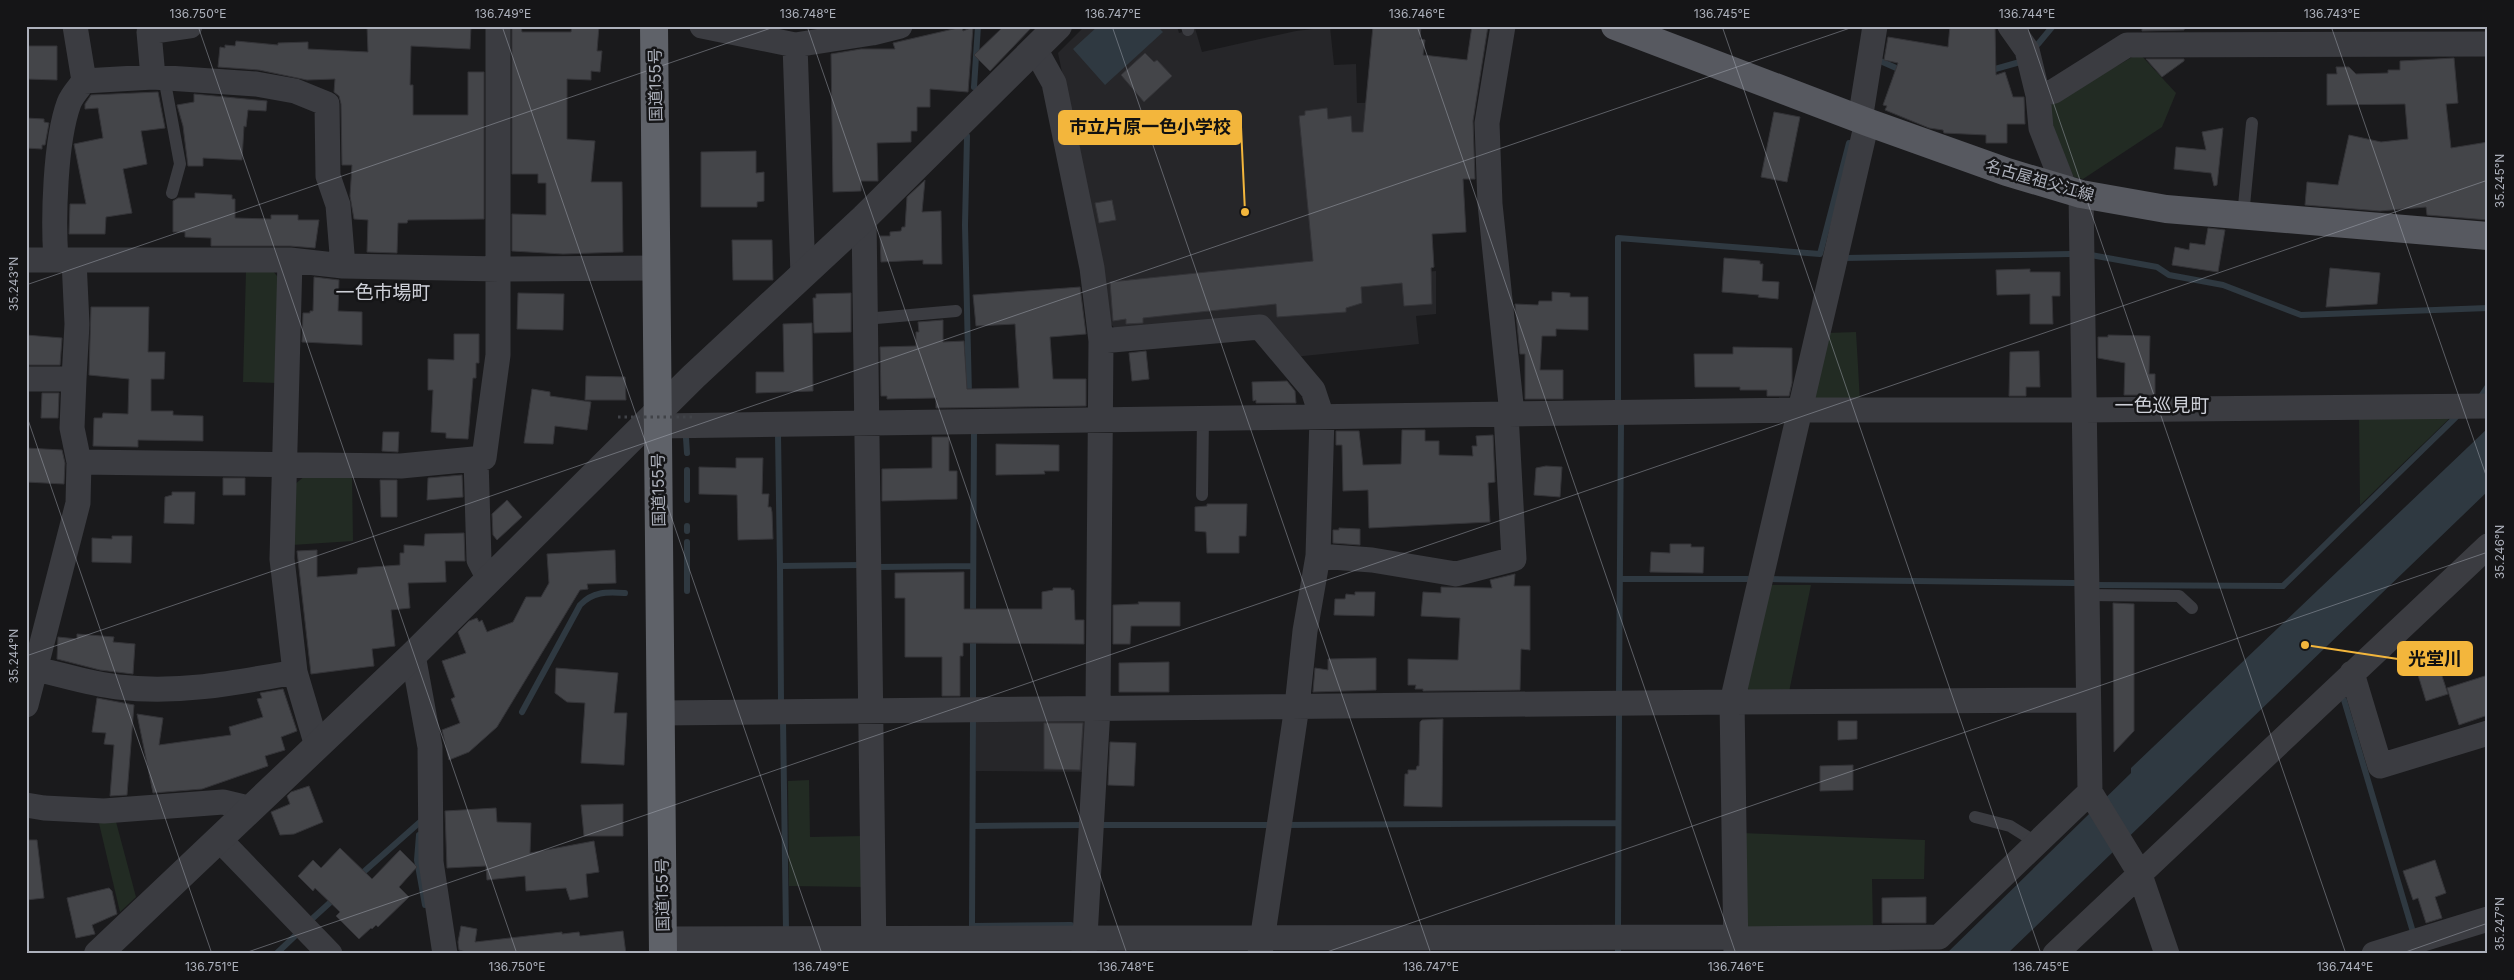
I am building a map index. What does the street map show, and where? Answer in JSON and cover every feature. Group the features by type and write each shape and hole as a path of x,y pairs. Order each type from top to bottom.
{"highway":[{"name":"国道155号","path":"654,26 663,946"}],"main road":[{"name":"名古屋祖父江線","path":"1615,26 1864,121 2007,172 2073,192 2166,209 2488,236"}],"street":[{"path":"26,705 78,503 80,462 72,428 77,324 65,260 54,236 61,129 70,101 84,81 75,26"},
{"path":"159,77 149,32 190,26"},
{"path":"80,462 401,466 484,458 498,355 498,26"},
{"path":"702,26 795,44 872,33 900,26"},
{"path":"98,954 220,840 413,655 489,579 658,419 1058,26"},
{"path":"1318,556 1372,560 1456,574 1514,559 1509,414 1490,204 1487,123 1503,26"},
{"path":"1736,943 1732,702 1800,410 1864,121 1875,26"},
{"path":"2010,26 2027,50 2038,94 2041,128 2073,192 2084,410 2091,793 2134,865 2167,954"},
{"path":"795,44 803,275"},
{"path":"2038,94 2054,91 2127,45 2488,44"},
{"path":"1035,49 1054,82 1092,268 1101,341 1102,420 1098,708 1085,946"},
{"path":"84,81 159,77 256,84 296,91 327,104 328,176 338,204 343,266"},
{"path":"864,218 873,946"},
{"path":"26,260 290,260 343,266 499,269 657,268"},
{"path":"290,260 282,559 295,672 317,746"},
{"path":"1101,341 1260,327 1313,390 1322,417 1318,556 1305,631 1297,706 1261,946"},
{"path":"26,379 74,379"},
{"path":"658,419 866,423 1800,410 2084,410 2488,406"},
{"path":"476,459 479,560 489,579"},
{"path":"2061,951 2134,865 2352,673 2488,546"},
{"path":"413,655 430,747 431,862 444,954"},
{"path":"36,669 117,687 158,688 209,688 295,672"},
{"path":"2352,673 2380,766 2488,733"},
{"path":"660,713 2088,700"},
{"path":"663,946 1371,946 1736,943 1939,938 2091,793"},
{"path":"26,805 44,808 104,811 223,802 252,809"},
{"path":"220,840 330,954"},
{"path":"2374,954 2488,919"}],"lane":[{"path":"159,77 180,164 172,193"},
{"path":"2243,216 2252,123"},
{"path":"865,319 956,311"},
{"path":"1202,418 1202,494"},
{"path":"2087,595 2179,596 2192,608"},
{"path":"1974,817 2010,826 2037,843"}],"path":[{"path":"618,417 696,417"}],"shaded area":[{"path":"1085,26 1177,26 1179,33 1195,28 1202,52 1296,31 1330,27 1334,65 1356,64 1357,103 1399,102 1404,274 1436,271 1436,314 1416,316 1419,344 1294,357 1262,320 1119,333 1110,323 1103,268 1058,53"},
{"path":"1098,26 1157,26 1163,32 1105,85 1073,49"},
{"path":"2139,53 2176,93 2162,127 2083,179 2074,177 2050,127 2050,105"},
{"path":"246,271 273,271 281,281 278,383 243,382"},
{"path":"1856,332 1860,401 1817,401 1813,395 1827,333"},
{"path":"2456,412 2360,505 2359,413"},
{"path":"2488,428 2488,491 2007,954 1946,954 2131,773 2131,768"},
{"path":"306,475 352,475 353,541 292,545 294,485"},
{"path":"1766,585 1811,585 1789,692 1750,692 1744,684"},
{"path":"1083,716 1093,728 1090,772 976,771 976,718"},
{"path":"809,780 810,837 864,836 864,887 789,886 788,781"},
{"path":"115,818 136,897 120,912 98,819"},
{"path":"1742,833 1925,840 1924,879 1872,879 1873,929 1748,931"}],"building":[{"path":"367,26 471,26 470,49 411,46 410,85 413,85 413,115 468,115 468,72 484,72 484,219 408,220 407,223 398,223 397,253 367,252 368,220 354,219 350,196 352,165 342,165 341,104 339,96 334,92 335,79 307,80 259,70 218,67 220,47 225,48 225,45 235,46 236,41 278,45 278,43 308,42 308,49 368,52"},
{"path":"512,26 521,26 522,32 571,32 572,26 599,26 597,51 602,51 600,72 591,71 591,80 567,79 567,139 595,141 591,182 622,182 623,252 563,254 512,251 512,214 546,215 546,183 538,183 538,174 512,174"},
{"path":"1004,26 1033,26 990,71 974,55"},
{"path":"1373,26 1421,26 1420,39 1425,40 1423,55 1467,60 1472,26 1488,26 1473,121 1475,179 1463,179 1466,232 1432,234 1434,267 1431,268 1432,304 1404,306 1402,283 1361,287 1362,303 1346,308 1346,312 1277,317 1276,304 1143,318 1143,323 1126,324 1126,319 1113,321 1110,282 1313,261 1299,116 1305,115 1305,111 1327,108 1328,119 1351,116 1352,132 1363,132"},
{"path":"1950,26 1995,26 1996,75 2005,72 2013,97 2024,97 2025,124 2007,124 2007,143 1986,143 1986,135 1944,133 1943,130 1929,128 1885,110 1887,106 1883,105 1898,63 1884,60 1888,37 1948,47"},
{"path":"2142,26 2185,26 2184,30 2142,31"},
{"path":"962,27 963,31 973,27 968,92 930,89 930,107 917,107 917,131 911,131 911,142 877,143 878,181 861,181 861,191 833,192 831,54 861,49 895,49 893,43"},
{"path":"26,46 57,46 57,80 26,79"},
{"path":"1145,53 1154,62 1157,60 1172,76 1144,102 1121,75"},
{"path":"2454,58 2458,103 2446,104 2451,148 2488,142 2488,220 2427,215 2426,207 2380,211 2305,205 2307,182 2338,185 2349,135 2381,142 2408,139 2405,104 2327,105 2327,74 2337,74 2336,67 2349,67 2356,74 2388,73 2388,70 2400,70 2400,61"},
{"path":"2146,59 2184,59 2184,61 2162,77"},
{"path":"158,92 165,128 141,131 147,164 123,169 132,213 106,217 105,234 69,234 70,204 86,204 74,144 103,138 98,108 85,109 85,104 91,95"},
{"path":"194,94 267,101 266,111 248,110 246,127 244,126 242,160 203,158 203,166 188,166 183,126 177,105 194,102"},
{"path":"1774,112 1800,117 1787,182 1761,177"},
{"path":"26,118 44,119 44,122 49,123 45,145 42,145 42,149 26,148"},
{"path":"2223,128 2217,185 2214,186 2211,173 2174,169 2176,147 2206,150 2202,132"},
{"path":"756,151 756,173 764,172 764,201 757,202 757,207 701,207 701,152"},
{"path":"925,180 922,212 941,211 942,264 923,264 923,260 881,262 880,236 890,236 890,232 901,231 902,227 905,227 907,197"},
{"path":"195,193 232,195 232,199 235,199 235,218 271,219 271,215 298,215 298,220 319,220 315,248 290,246 211,246 211,238 185,237 185,232 173,232 173,201 178,198 195,198"},
{"path":"1112,200 1116,220 1099,223 1095,203"},
{"path":"2208,228 2225,230 2218,272 2172,265 2175,247 2189,250 2190,243 2205,245"},
{"path":"732,240 772,240 773,280 733,280"},
{"path":"1724,258 1760,261 1760,264 1763,264 1762,281 1779,282 1778,299 1758,297 1759,295 1722,292"},
{"path":"2330,268 2380,273 2377,304 2326,307"},
{"path":"2030,269 2030,272 2060,272 2060,296 2052,296 2053,324 2030,324 2030,294 1997,295 1996,270"},
{"path":"314,277 339,280 338,311 362,312 362,345 302,342 303,313 313,311"},
{"path":"1080,287 1086,334 1050,337 1053,379 1086,379 1086,406 936,408 936,398 887,399 887,396 881,396 880,347 916,346 916,332 919,332 918,322 943,320 943,342 964,341 967,389 1019,388 1015,324 976,326 973,295"},
{"path":"1552,292 1570,293 1570,297 1588,297 1588,330 1556,329 1556,336 1542,336 1540,370 1563,370 1563,399 1525,399 1525,354 1520,354 1515,304 1538,305 1539,301 1552,301"},
{"path":"518,293 564,294 563,330 517,329"},
{"path":"851,293 851,332 814,333 813,298 816,298 816,294"},
{"path":"91,307 149,307 148,352 165,352 164,379 151,379 151,411 173,411 173,415 203,416 203,441 138,440 138,447 93,446 94,418 102,418 103,413 128,414 129,379 89,375"},
{"path":"812,323 813,391 756,393 756,372 784,372 783,324"},
{"path":"454,334 479,334 479,363 476,363 476,378 473,378 468,439 446,438 446,433 431,432 433,390 428,390 428,359 454,360"},
{"path":"26,335 62,338 60,365 26,365"},
{"path":"2108,335 2150,336 2149,374 2155,374 2155,395 2124,395 2125,363 2098,358 2098,337 2108,337"},
{"path":"1733,347 1792,348 1792,383 1789,396 1767,396 1767,390 1740,390 1740,387 1695,387 1694,354 1733,354"},
{"path":"1146,351 1149,379 1132,381 1129,353"},
{"path":"2039,351 2040,387 2026,387 2026,396 2009,396 2010,352"},
{"path":"586,376 625,377 626,400 585,400"},
{"path":"1287,381 1295,391 1296,403 1256,403 1256,400 1253,401 1252,382"},
{"path":"532,389 550,392 550,396 591,402 587,430 555,426 553,444 524,443"},
{"path":"42,393 59,393 58,418 41,418"},
{"path":"1402,430 1425,430 1425,441 1439,441 1439,455 1473,456 1472,446 1477,446 1476,436 1493,435 1495,482 1488,483 1490,522 1369,528 1368,490 1343,491 1342,445 1336,445 1336,431 1359,431 1363,465 1401,464"},
{"path":"383,432 399,432 398,452 382,451"},
{"path":"932,437 949,437 949,471 957,471 957,499 882,501 882,469 932,468"},
{"path":"996,444 1059,445 1059,471 1044,471 1045,474 996,475"},
{"path":"26,448 62,450 65,463 64,484 26,482"},
{"path":"736,458 763,458 762,494 769,494 768,507 771,507 772,512 773,539 738,540 737,495 699,494 699,467 736,468"},
{"path":"1546,466 1562,467 1560,497 1534,495 1536,468"},
{"path":"462,475 463,497 427,500 428,478"},
{"path":"223,478 245,478 245,495 223,495"},
{"path":"380,480 397,480 397,517 381,517"},
{"path":"172,492 195,492 194,524 164,523 165,497 172,495"},
{"path":"507,500 522,517 497,540 493,535 492,514"},
{"path":"1207,504 1247,504 1246,536 1239,536 1239,553 1207,553 1206,532 1195,531 1195,507 1207,506"},
{"path":"1339,528 1360,529 1360,545 1333,543 1333,530 1339,530"},
{"path":"464,533 465,561 445,561 446,582 408,583 410,608 391,610 395,646 372,649 374,666 311,674 297,551 317,550 317,577 357,574 358,568 400,565 400,553 404,553 404,545 424,546 425,534"},
{"path":"112,536 132,536 131,563 92,562 92,538 112,539"},
{"path":"1670,544 1691,544 1691,547 1704,547 1703,573 1650,572 1651,552 1670,553"},
{"path":"615,550 616,583 587,584 588,589 580,590 497,727 469,752 449,760 442,730 460,723 451,699 455,697 442,661 466,653 458,632 469,621 477,618 479,622 482,620 487,632 513,622 526,597 541,597 549,583 547,554"},
{"path":"964,572 964,609 1042,609 1042,592 1053,590 1053,588 1071,588 1071,590 1074,590 1075,620 1084,620 1084,644 963,643 963,656 960,656 960,696 942,696 942,657 905,657 905,598 895,598 895,573"},
{"path":"1515,574 1514,586 1530,586 1530,650 1521,649 1520,690 1423,691 1423,689 1415,689 1416,685 1408,685 1408,659 1458,660 1460,618 1421,616 1423,592 1441,593 1441,587 1492,588 1490,580"},
{"path":"1355,592 1375,592 1374,616 1334,615 1335,599 1345,599 1346,594 1355,595"},
{"path":"1138,602 1180,602 1180,626 1131,626 1130,644 1113,644 1113,605 1139,604"},
{"path":"2113,603 2134,604 2134,731 2114,752"},
{"path":"77,634 114,637 113,642 135,644 133,674 100,670 57,659 58,637 77,639"},
{"path":"1376,658 1376,690 1313,692 1315,668 1328,670 1328,659"},
{"path":"2436,658 2448,694 2426,701 2415,665"},
{"path":"1169,662 1169,692 1119,692 1119,663"},
{"path":"556,668 618,673 614,713 627,713 624,765 581,763 585,703 567,702 555,693"},
{"path":"2488,675 2488,715 2459,725 2447,688"},
{"path":"283,689 297,731 281,737 285,750 265,756 268,766 202,789 153,793 137,714 163,718 159,745 231,735 229,727 263,717 257,699 262,698 260,693"},
{"path":"97,698 134,705 127,795 110,796 114,745 104,744 106,733 92,732"},
{"path":"1443,719 1442,807 1404,806 1405,774 1408,774 1408,770 1416,770 1417,766 1419,766 1420,722 1422,720"},
{"path":"1838,721 1857,721 1857,739 1838,740"},
{"path":"1044,723 1083,723 1080,770 1044,769"},
{"path":"1110,742 1136,743 1134,786 1108,785"},
{"path":"1853,765 1853,790 1820,791 1820,766"},
{"path":"309,786 323,822 294,834 280,835 271,812 290,804 287,796 291,792"},
{"path":"623,804 623,836 584,836 581,805"},
{"path":"496,808 497,822 531,823 530,853 594,841 599,872 586,874 588,897 570,900 566,888 526,891 525,876 487,880 486,866 447,868 445,811"},
{"path":"26,840 37,840 44,898 26,900"},
{"path":"340,848 372,879 400,850 417,867 399,887 409,897 378,927 376,925 371,928 359,939 336,916 340,912 315,888 313,891 298,876 313,860 321,868"},
{"path":"2435,860 2446,893 2435,897 2442,918 2426,923 2418,898 2413,900 2403,871"},
{"path":"109,888 112,891 117,914 92,925 95,934 76,938 67,898"},
{"path":"1926,897 1926,923 1882,923 1882,898"},
{"path":"461,926 477,929 475,942 562,932 562,934 579,932 580,936 623,931 626,954 472,954 459,950 458,942"}],"waterway":[{"path":"974,87 978,26"},
{"path":"2038,44 2053,26"},
{"path":"1878,60 1903,71"},
{"path":"1988,71 2020,62"},
{"path":"967,136 965,225 969,395"},
{"path":"1618,405 1618,238 1820,254 1849,143"},
{"path":"1845,258 2070,254"},
{"path":"2091,255 2157,267 2169,275 2223,285 2301,315 2488,308"},
{"path":"2482,395 2488,386"},
{"path":"2093,585 2283,586 2456,417"},
{"path":"1619,694 1621,423"},
{"path":"973,616 974,431"},
{"path":"778,435 780,566 862,565"},
{"path":"686,438 687,453"},
{"path":"687,470 687,500"},
{"path":"687,526 687,531"},
{"path":"687,542 687,591"},
{"path":"780,566 781,701"},
{"path":"877,567 973,566"},
{"path":"1620,579 1748,579"},
{"path":"1768,579 2074,583"},
{"path":"522,712 580,605 595,595 625,593"},
{"path":"973,636 973,699"},
{"path":"2344,700 2413,932"},
{"path":"1618,928 1619,713"},
{"path":"973,719 972,926 1071,925"},
{"path":"783,720 786,930"},
{"path":"359,876 420,822"},
{"path":"1284,825 1618,823"},
{"path":"973,826 1085,825"},
{"path":"1103,825 1272,825"},
{"path":"419,835 417,860 425,905"},
{"path":"313,918 335,898"},
{"path":"276,954 298,933"},
{"path":"1618,945 1618,954"}],"place":[{"name":"市立片原一色小学校","path":"1245,212"},
{"name":"光堂川","path":"2305,645"}],"district":[{"name":"一色市場町","path":"383,292"},
{"name":"一色巡見町","path":"2162,405"}]}
